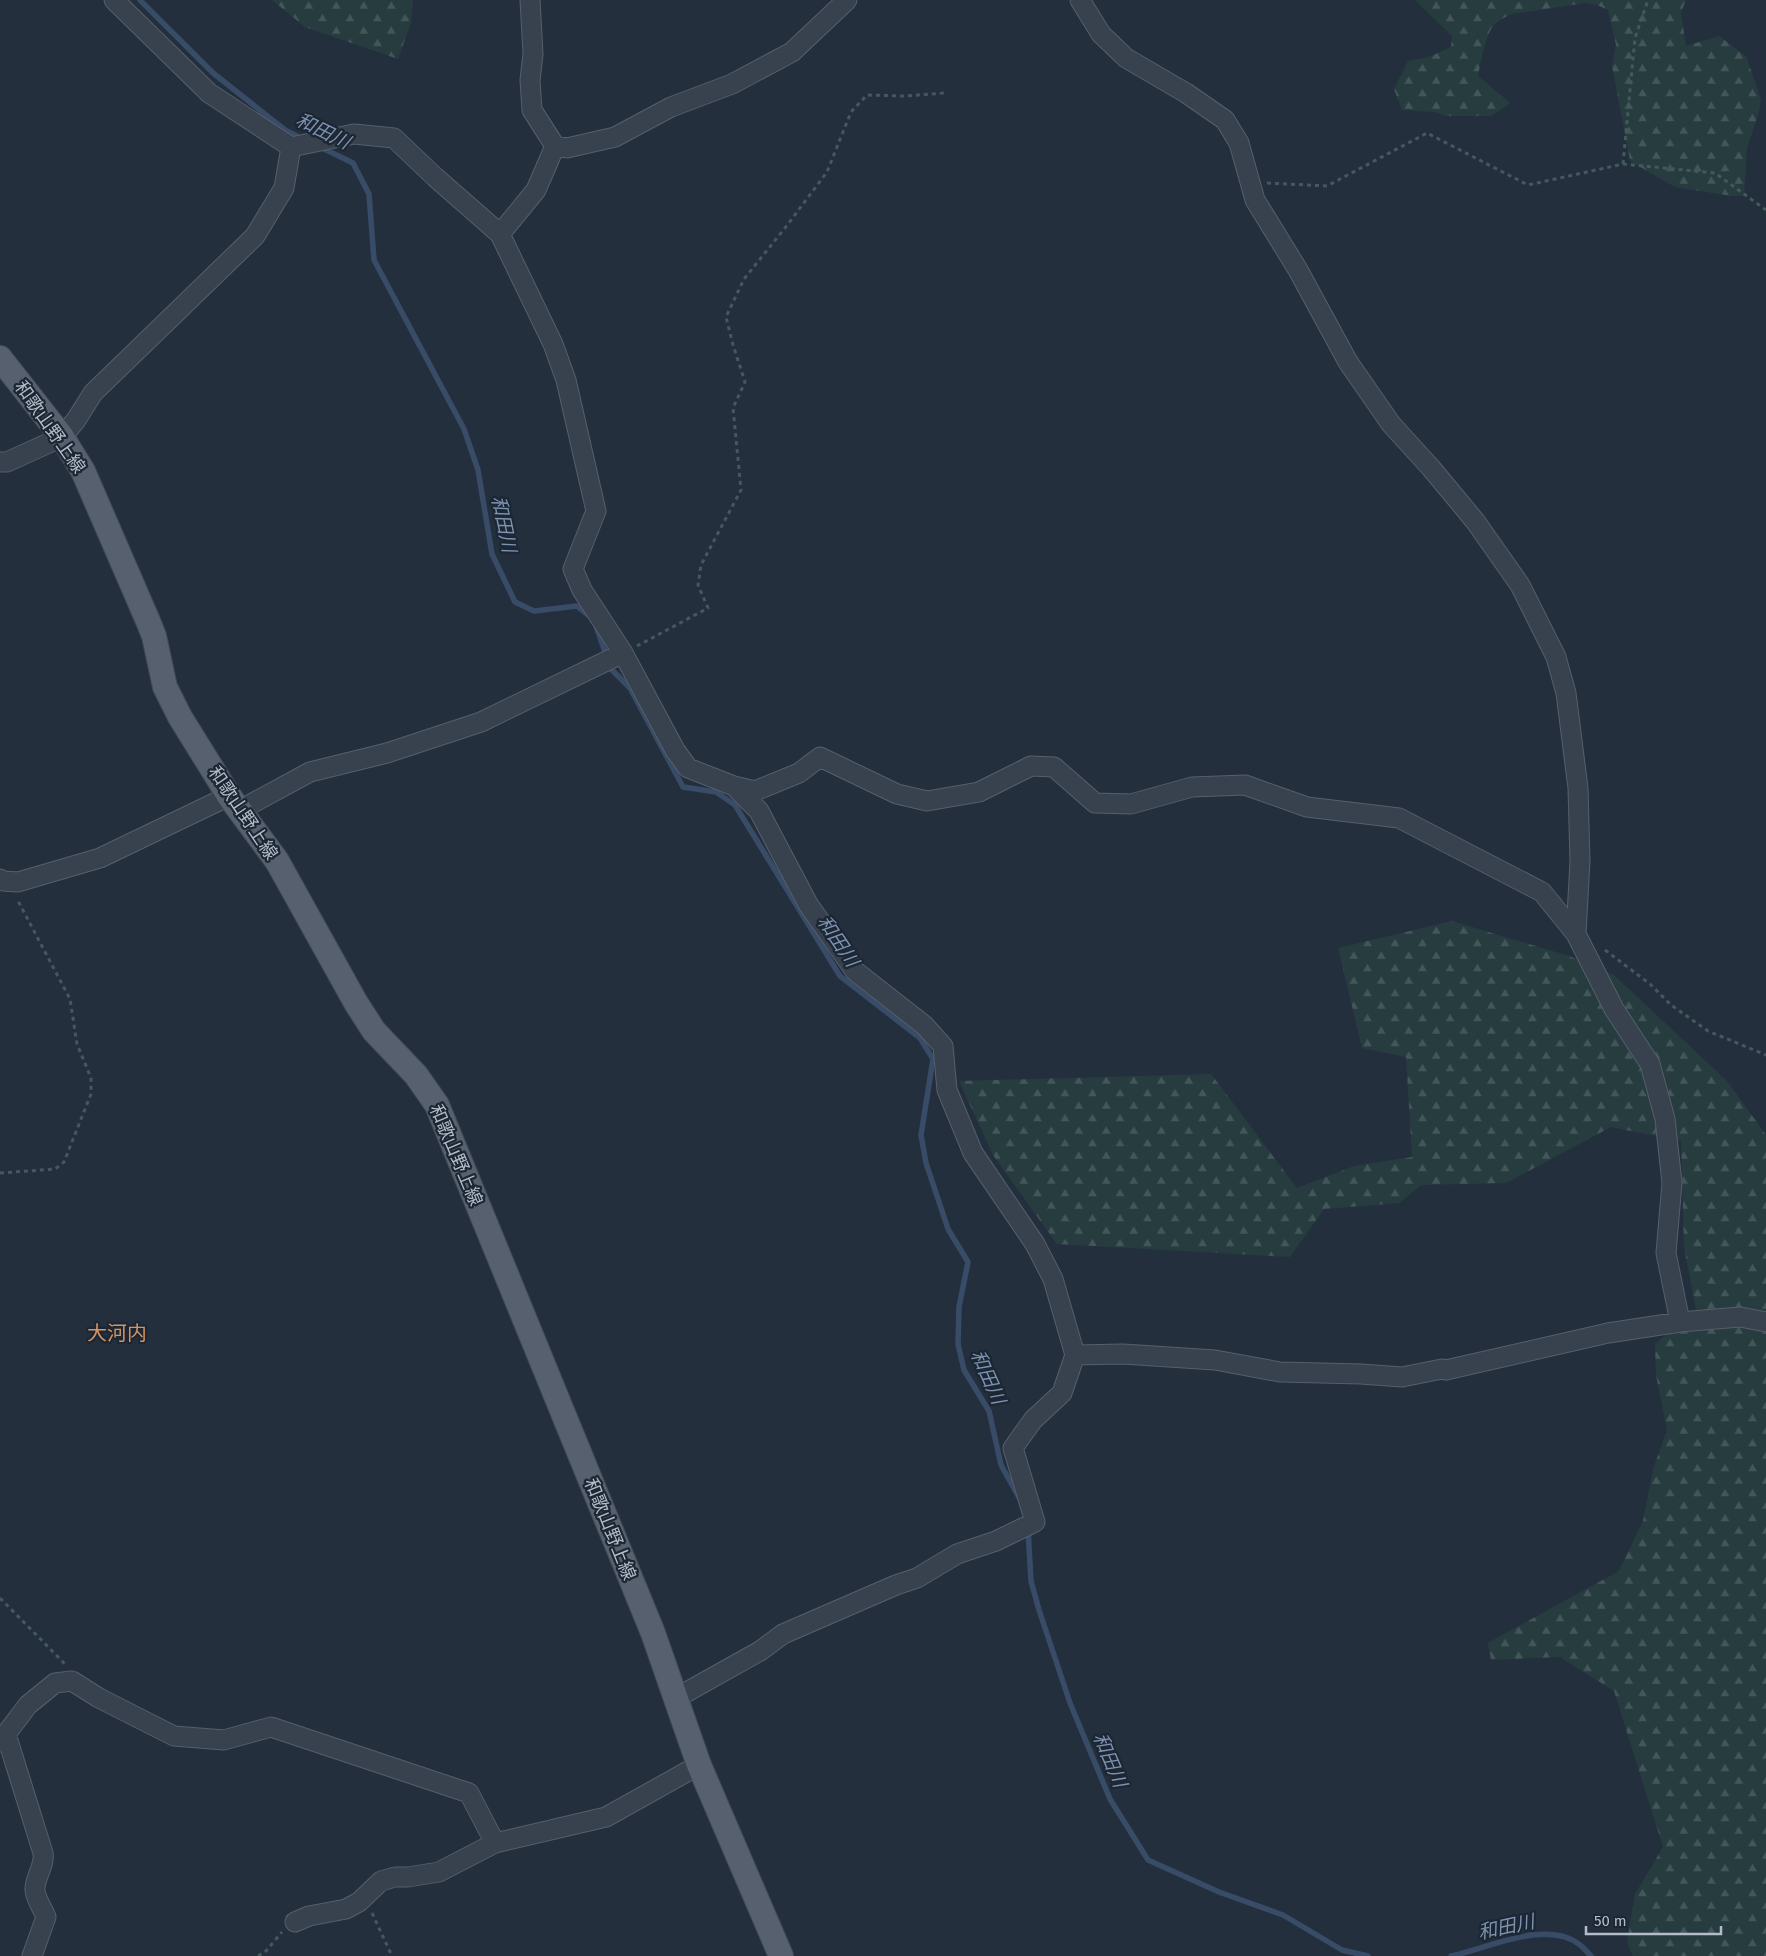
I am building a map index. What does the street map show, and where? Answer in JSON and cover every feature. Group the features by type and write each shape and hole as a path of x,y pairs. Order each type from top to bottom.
{"main road":[{"name":"和歌山野上線","path":"0,358 62,437 84,471 154,636 165,687 180,717 235,803 277,861 360,1010 374,1031 416,1075 437,1105 653,1633 699,1765 781,1956"}],"street":[{"path":"114,0 209,93 291,147 354,134 394,138 434,177 500,234 553,344 566,380 596,511 573,569 582,590 623,653 675,750 688,768 734,786 755,791 799,772 820,757 897,794 927,801 978,792 1031,766 1054,767 1095,803 1131,804 1192,787 1245,785 1307,807 1399,818 1542,892 1576,934 1614,1009 1650,1064 1665,1119 1672,1183 1666,1253 1680,1322"},
{"path":"530,0 533,54 530,80 532,110 555,146 567,148 616,137 671,107 732,84 792,52 847,0"},
{"path":"1080,0 1101,34 1126,58 1225,120 1239,143 1255,200 1298,270 1348,362 1391,424 1475,521 1520,585 1556,656 1566,693 1578,788 1580,861 1576,934"},
{"path":"500,234 536,190 555,146"},
{"path":"0,462 7,462 62,437 76,420 92,393 255,236 284,188 291,147"},
{"path":"7,880 100,858 310,772 387,753 481,722 623,653"},
{"path":"676,1698 760,1651 783,1634 896,1585 917,1578 957,1554 996,1541 1035,1522 1014,1448 1033,1420 1062,1393 1075,1355 1053,1279 1034,1244 973,1153 947,1090 943,1046 924,1025 855,971 808,904 758,812 734,786"},
{"path":"1075,1355 1123,1354 1215,1360 1280,1372 1402,1377 1442,1369 1446,1370 1608,1333 1680,1322 1740,1317 1766,1322"},
{"path":"32,1956 46,1917 34,1889 38,1872 44,1860 44,1854 3,1738 28,1705 55,1683 72,1681 99,1698 174,1736 224,1740 271,1727 469,1793 495,1843"},
{"path":"295,1922 309,1916 346,1909 381,1882 395,1877 440,1872 495,1843 606,1817 699,1765"}],"path":[{"path":"1623,164 1636,38 1648,0"},
{"path":"623,653 708,608 698,585 701,565 741,490 733,408 745,382 726,317 744,279 827,172 851,112 867,95 904,96 945,93"},
{"path":"1249,182 1327,186 1427,133 1528,185 1623,164 1715,174 1766,210"},
{"path":"0,1173 60,1167 64,1162 91,1094 91,1078 77,1044 70,999 7,880"},
{"path":"1576,934 1600,947 1650,984 1671,1005 1708,1031 1766,1055"},
{"path":"0,1598 66,1665"},
{"path":"364,1897 392,1956"},
{"path":"258,1956 266,1951 287,1926 295,1922"}],"green space":[{"path":"272,0 413,0 411,23 398,59 305,27"},
{"path":"1415,0 1686,0 1681,13 1686,46 1719,36 1746,56 1761,99 1759,112 1747,148 1744,196 1732,196 1675,187 1630,161 1612,66 1616,45 1608,10 1597,5 1585,3 1512,14 1494,25 1486,42 1478,76 1510,103 1491,116 1446,116 1435,112 1402,110 1394,89 1408,61 1429,57 1451,47 1452,36"},
{"path":"1452,921 1569,956 1614,975 1727,1081 1766,1135 1766,1956 1633,1956 1627,1942 1635,1894 1663,1847 1614,1691 1560,1657 1491,1660 1488,1643 1619,1571 1643,1521 1653,1469 1667,1430 1656,1375 1655,1344 1696,1310 1684,1247 1681,1141 1611,1127 1506,1183 1421,1185 1399,1203 1324,1209 1290,1257 1057,1244 993,1155 959,1081 1211,1074 1297,1188 1354,1166 1412,1157 1406,1057 1362,1048 1338,948"}],"waterway":[{"name":"和田川","path":"140,0 213,73 285,130 303,139"},
{"name":"和田川","path":"318,146 353,163 369,194 374,260 464,429 478,470 492,554 515,602 534,611 577,606 592,618"},
{"name":"和田川","path":"596,626 611,669 630,688 683,787 716,792 735,805 840,976 920,1038 933,1059 921,1135 926,1163 948,1229 968,1262 959,1307 958,1344 964,1370 989,1411 1001,1465 1021,1501"},
{"name":"和田川","path":"1028,1529 1031,1581 1070,1703 1110,1799 1148,1860 1219,1892 1283,1915 1342,1950 1368,1956"},
{"name":"和田川","path":"1451,1956 1517,1938 1551,1934 1567,1937 1580,1945 1591,1956"}],"district":[{"name":"大河内","path":"117,1333"}]}
